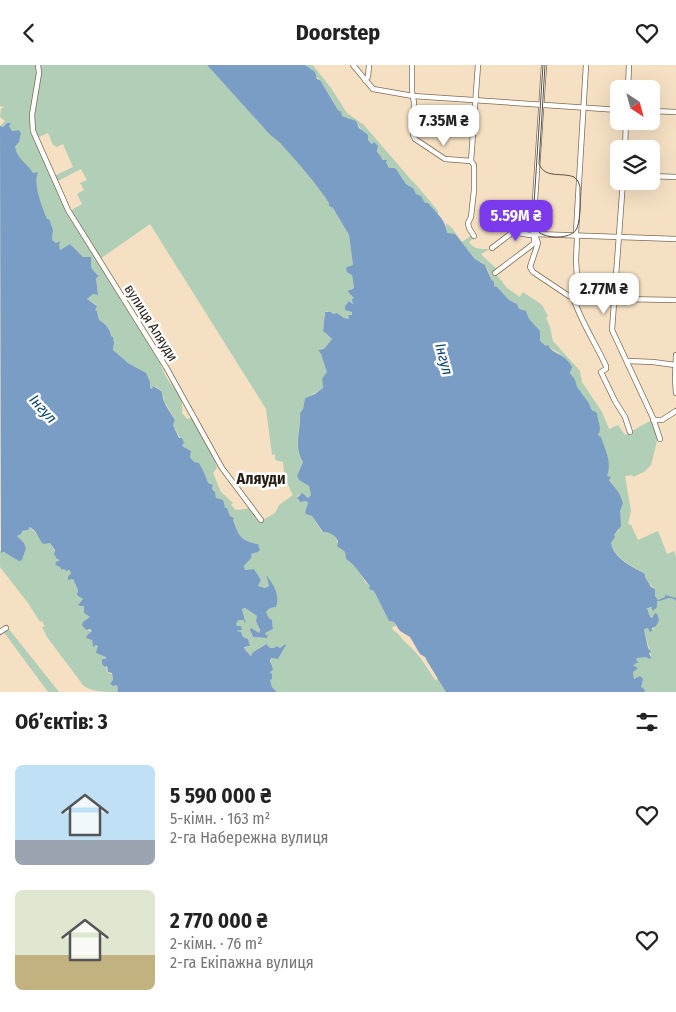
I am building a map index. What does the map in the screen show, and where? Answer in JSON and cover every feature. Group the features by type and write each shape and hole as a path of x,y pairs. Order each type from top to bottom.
{"street":[{"name":"вулиця Аляуди","path":"38,65 39,73 32,115 33,131 68,210 166,367 222,468 261,521"},
{"path":"353,65 374,89 413,96 610,109"},
{"path":"365,80 368,77 369,65"},
{"path":"412,65 413,135 415,139 445,159 470,161 474,165 474,190 471,217 468,223 474,236"},
{"path":"470,161 478,65"},
{"path":"495,273 532,245 534,240 544,65"},
{"path":"586,65 578,177 576,296 587,330 606,366 606,369 601,372 625,417 630,432"},
{"path":"628,80 629,65"},
{"path":"660,111 676,112"},
{"path":"660,176 676,177"},
{"path":"622,190 612,330 628,361 660,439"},
{"path":"492,248 513,232 525,235 676,239"},
{"path":"534,234 538,243 530,267 533,272 569,297 576,296 599,301 676,300"},
{"path":"676,355 676,393"},
{"path":"628,361 676,363"},
{"path":"653,420 662,420 676,411"},
{"path":"0,632 6,628"}],"green space":[{"path":"0,65 36,65 38,73 31,115 32,132 67,210 179,395 182,402 182,413 187,419 192,418 213,454 217,468 213,473 221,492 233,503 231,505 236,510 249,507 263,520 275,513 279,505 293,495 285,479 283,462 275,460 275,454 272,455 266,409 150,224 100,259 70,211 82,204 77,194 84,190 80,183 87,180 81,169 56,182 54,176 73,167 63,144 57,147 53,145 48,133 37,138 34,129 40,74 39,65 207,65 294,158 329,203 329,206 333,208 349,235 353,265 346,269 352,275 354,288 348,292 354,298 354,304 349,301 345,306 346,310 352,312 352,316 348,315 349,319 337,313 332,314 327,311 324,314 323,329 332,339 324,349 318,350 328,372 322,379 323,388 305,398 303,409 300,413 298,439 298,451 303,462 297,476 299,480 309,486 311,495 308,498 302,494 298,495 297,500 300,502 306,501 308,503 305,512 312,516 322,532 331,534 336,538 337,546 345,552 346,559 357,567 365,582 374,591 389,621 394,622 396,626 392,627 393,630 419,657 435,680 439,679 446,692 277,692 272,687 270,680 270,673 273,669 271,658 278,659 286,645 284,644 280,648 277,646 270,648 265,644 253,652 252,656 245,651 244,648 250,646 248,639 243,637 241,632 235,632 242,630 241,626 237,626 235,623 239,620 243,620 246,624 242,608 257,616 259,634 251,629 253,637 267,638 268,636 265,633 273,628 272,620 266,612 270,608 276,607 277,603 276,590 266,576 269,586 265,588 258,586 261,580 254,569 245,570 244,566 252,557 251,554 260,550 258,544 247,541 239,535 236,524 233,521 234,518 230,516 227,508 224,507 223,500 216,499 215,492 212,489 213,485 208,483 199,463 194,463 190,456 191,451 182,446 184,443 173,425 175,420 164,403 161,391 154,386 152,389 150,388 147,376 113,350 113,337 107,327 99,320 97,311 94,310 97,305 87,299 93,294 98,295 96,277 99,275 91,268 91,257 83,257 70,244 60,250 59,244 61,241 56,243 52,240 53,233 49,219 47,219 37,190 38,172 33,173 15,148 21,133 19,130 12,131 9,126 10,123 3,127 0,126 5,121 0,117 1,109 4,107 0,106"},
{"path":"305,65 313,65 347,113 364,125 438,211 438,216 416,194 415,190 406,184 399,173 389,168 380,156 376,146 368,140 359,126 349,118 342,116 320,80"},
{"path":"446,223 462,242 472,235 474,238 469,242 473,246 478,249 490,249 481,254 498,271 496,274 507,288 520,297 523,292 542,305 548,316 546,318 553,341 580,371 582,382 602,412 609,429 618,425 625,435 648,422 653,422 658,437 651,465 644,472 633,477 632,475 625,476 631,511 628,524 631,525 638,540 658,531 667,554 674,551 676,557 676,598 667,596 658,600 655,596 655,589 647,581 645,574 621,558 613,549 611,543 615,537 614,535 619,530 620,496 607,476 608,461 601,438 598,435 599,423 594,412 578,390 570,372 571,370 559,353 540,342 539,331 528,319 527,313 519,309 517,304 509,300 496,286 494,287 487,268 482,262 477,261 468,250 447,233"},
{"path":"30,527 43,544 48,542 52,546 55,556 60,560 55,565 60,567 60,570 64,569 71,572 68,580 73,579 78,590 77,592 83,599 78,605 84,606 84,613 90,617 83,625 85,629 92,631 86,638 92,640 93,647 98,646 98,653 106,657 106,659 103,659 108,673 112,674 113,681 110,684 112,686 117,685 118,692 96,691 83,685 47,637 42,627 45,626 42,621 40,622 0,567 0,550 2,553 5,552 16,559 22,560 26,548 17,536"},
{"path":"669,598 676,601 676,692 644,692 641,687 641,681 638,678 634,679 633,672 635,668 633,666 636,658 651,656 644,629 648,627 652,631 657,619 655,614 654,617 649,616 646,609 654,607 657,601"},
{"path":"8,628 59,692 48,692 3,631"}],"water":[{"name":"Інгул","path":"207,65 305,65 315,72 317,79 320,80 342,116 356,121 359,128 368,135 368,140 378,146 377,151 383,160 387,160 389,168 396,169 406,184 413,188 416,194 421,196 425,203 428,203 441,217 447,233 455,234 475,259 485,265 494,282 494,287 496,286 509,300 517,304 519,309 526,311 529,319 540,331 540,341 569,362 572,367 570,373 577,387 592,410 597,413 600,427 598,435 601,437 609,461 607,476 611,477 609,480 619,493 623,503 620,511 621,526 611,543 613,549 625,562 645,574 651,587 655,589 655,596 658,600 665,597 665,595 676,598 676,601 669,598 657,601 657,607 653,611 651,607 646,609 652,618 655,613 657,614 659,620 656,626 652,628 652,631 650,632 648,628 644,629 651,658 637,658 636,660 639,663 633,666 637,667 633,672 634,679 640,676 643,679 641,687 645,690 644,692 446,692 425,657 420,654 410,637 400,631 394,622 389,621 374,591 369,589 370,586 346,559 345,552 337,546 337,539 332,534 323,532 312,516 306,514 308,503 306,501 300,502 297,498 302,493 308,498 311,495 309,486 299,480 297,476 303,462 298,450 300,413 303,409 305,398 323,388 322,379 327,372 318,350 324,349 332,339 323,331 325,312 337,313 349,319 348,315 352,315 352,312 345,310 345,306 349,301 353,304 352,299 354,298 348,292 354,288 352,275 346,269 353,265 349,235 333,208 329,206 329,203 306,173"},
{"name":"Інгул","path":"7,123 11,123 9,126 12,131 19,130 21,133 19,142 15,147 18,155 33,173 38,172 37,189 47,219 49,219 53,230 52,240 56,243 61,241 59,244 60,250 70,244 83,257 91,257 92,268 99,276 96,278 98,295 93,294 87,299 97,306 95,310 99,320 110,331 114,343 113,350 128,363 146,373 150,382 150,388 152,389 153,386 162,392 164,402 175,420 173,425 179,438 182,438 184,443 182,446 191,451 190,457 194,462 199,463 208,483 213,485 212,489 215,492 216,498 223,500 224,507 227,508 230,516 234,518 233,521 239,535 247,541 258,544 260,550 251,554 252,557 244,566 245,570 254,569 261,580 258,586 265,588 269,586 266,575 276,590 276,607 270,608 266,612 272,620 273,629 265,633 268,635 267,638 253,637 251,628 259,633 260,630 256,621 257,616 245,608 242,609 246,624 243,620 239,620 236,623 237,626 241,626 242,630 236,631 241,632 243,637 248,639 250,646 244,647 251,656 253,652 266,644 270,648 277,646 280,648 286,645 278,659 271,658 270,661 273,669 270,673 272,674 272,679 270,680 272,687 277,692 118,692 117,685 113,686 110,684 113,680 112,673 108,672 107,666 105,667 102,664 102,659 106,659 106,657 96,653 98,646 93,647 92,640 86,638 92,631 90,629 86,630 82,625 90,617 84,613 84,606 78,605 83,599 77,595 78,590 73,579 68,580 71,573 69,570 61,570 60,567 55,565 60,560 54,554 55,550 50,543 43,544 30,527 17,536 26,548 22,560 19,561 4,552 1,553 0,126 3,127"}],"tram line":[{"path":"543,65 533,219 540,233 560,237 575,232 577,228 580,214 580,187 574,177 545,172 539,164 545,65"}],"district":[{"name":"Аляуди","path":"261,478"}]}
